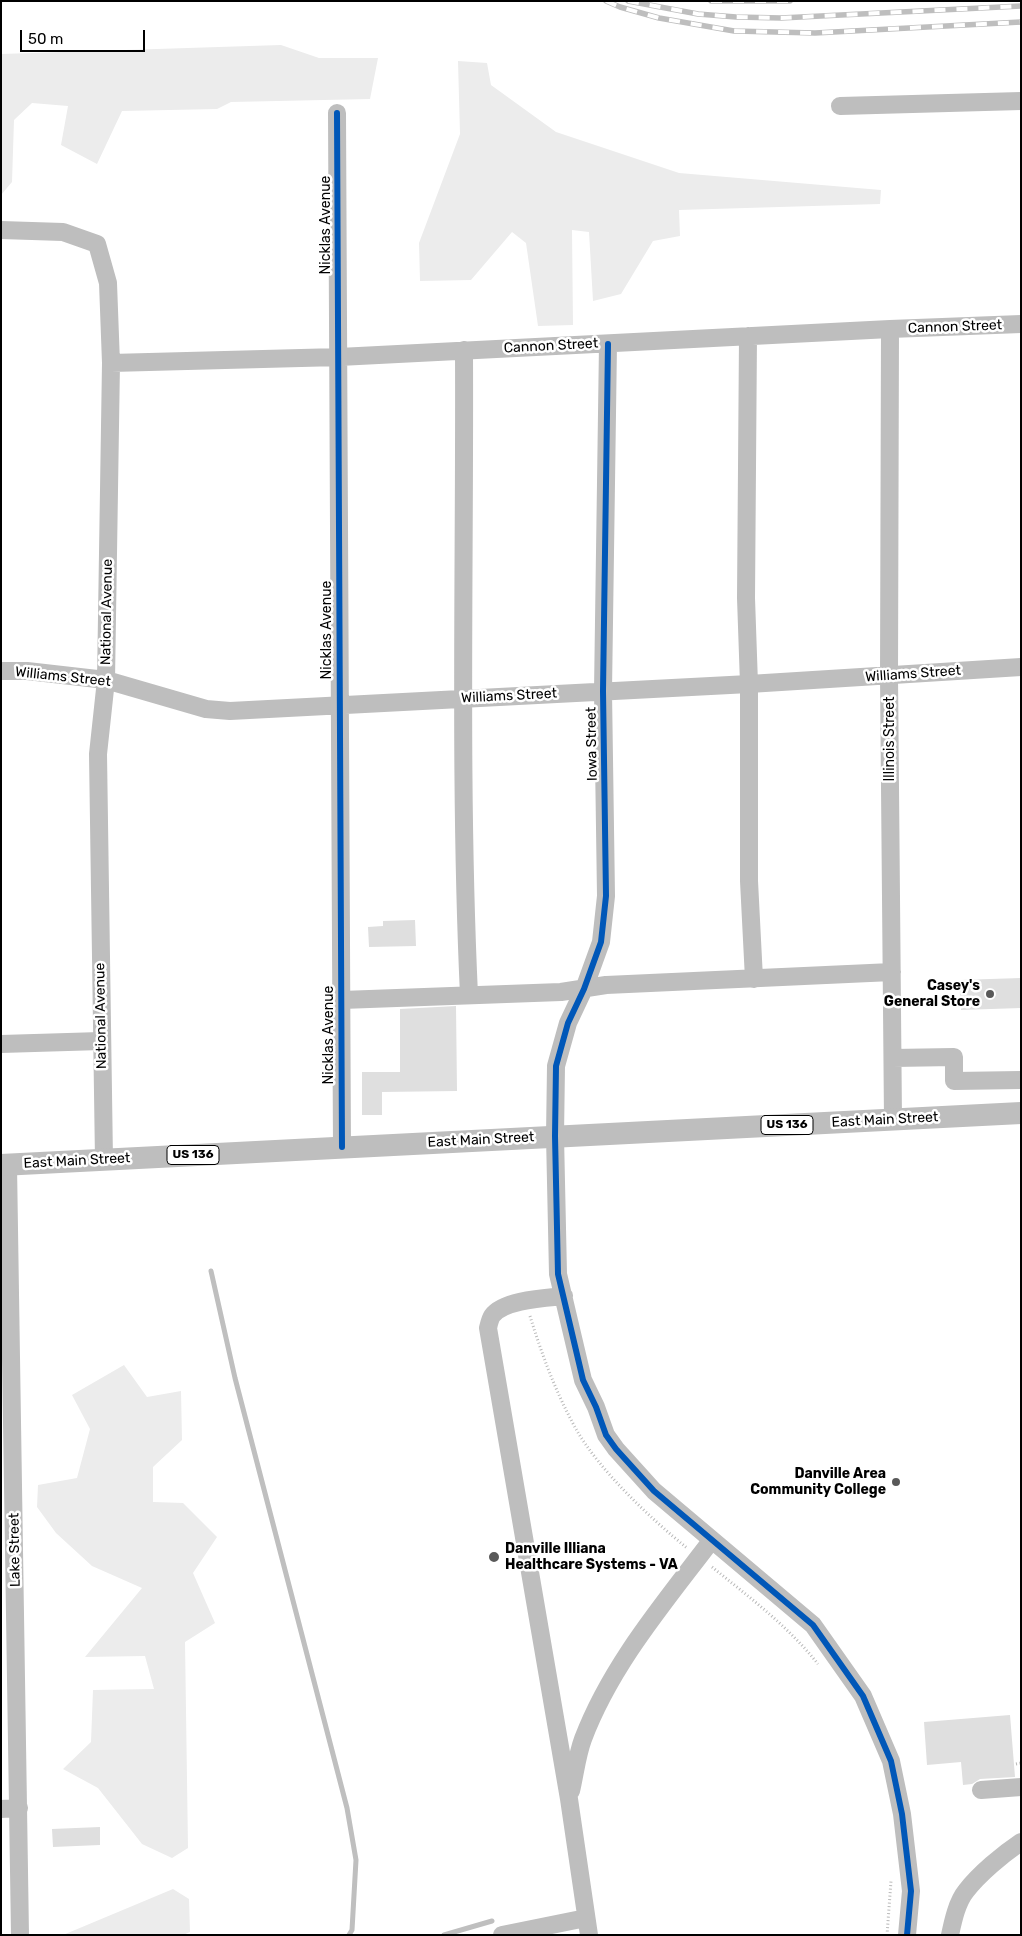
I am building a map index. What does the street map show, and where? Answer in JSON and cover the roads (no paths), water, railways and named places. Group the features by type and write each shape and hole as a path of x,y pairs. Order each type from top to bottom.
{"main road":[{"name":"East Main Street","path":"5,1165 1021,1113"}],"street":[{"path":"840,106 1021,101"},
{"name":"Nicklas Avenue","path":"337,112 342,1147"},
{"name":"National Avenue","path":"1,230 63,232 97,244 108,283 111,363 106,680 98,754 104,1160"},
{"name":"Cannon Street","path":"111,363 339,357 1021,324"},
{"name":"Illinois Street","path":"890,329 889,676 893,1119"},
{"path":"748,336 746,598 749,684 749,881 754,978"},
{"name":"Iowa Street","path":"608,344 603,691 606,896 601,942 584,989 568,1022 556,1066 555,1136 558,1274 583,1380 596,1407 606,1435 616,1449 654,1491 813,1625 863,1696 891,1761 902,1814 911,1891 907,1935"},
{"path":"464,350 465,508 462,698 464,898 469,995"},
{"name":"Williams Street","path":"1,671 27,670 106,680 206,709 230,711 1021,668"},
{"path":"342,1000 561,992 606,986 892,972"},
{"path":"1,1044 101,1041"},
{"path":"893,1058 954,1056 954,1081 1021,1080"},
{"name":"Lake Street","path":"5,1165 10,1808 20,1935"},
{"path":"502,1935 588,1926 569,1799 488,1328 491,1317 501,1309 526,1301 564,1296"},
{"path":"569,1799 582,1740 608,1684 658,1610 712,1541"},
{"path":"981,1790 1021,1787"},
{"path":"950,1935 953,1921 965,1892 1004,1854 1021,1842"}],"waterway":[{"path":"211,1271 235,1378 347,1808 356,1860 352,1930 349,1935"},
{"path":"444,1935 492,1921"}],"railway":[{"path":"606,1 659,18 734,31 815,33 1021,22"},
{"path":"628,1 698,14 781,18 1021,6"},
{"path":"711,1 790,1"}],"place":[{"name":"Casey's General Store","path":"990,994"},
{"name":"Danville Area Community College","path":"896,1482"},
{"name":"Danville Illiana Healthcare Systems - VA","path":"494,1557"}]}
